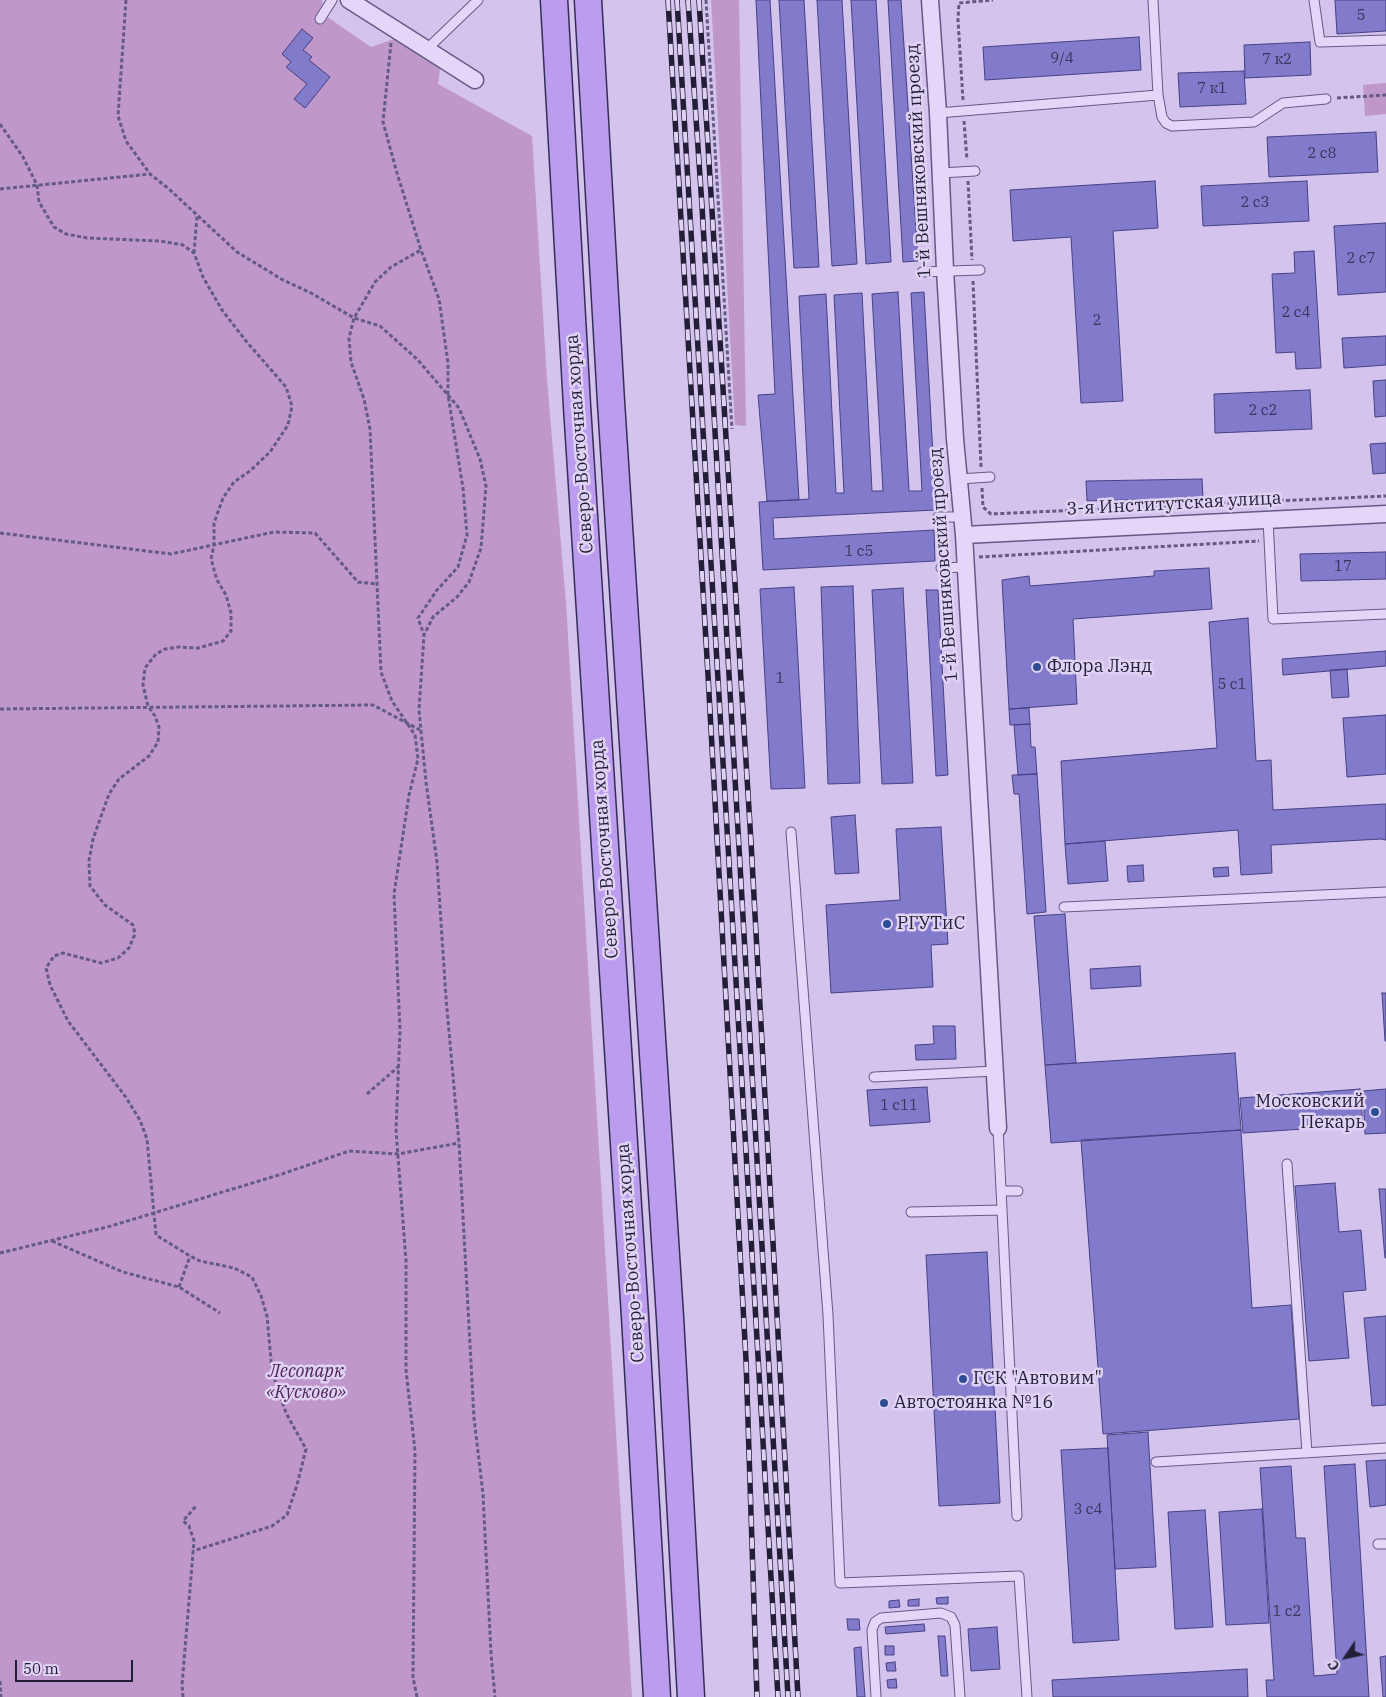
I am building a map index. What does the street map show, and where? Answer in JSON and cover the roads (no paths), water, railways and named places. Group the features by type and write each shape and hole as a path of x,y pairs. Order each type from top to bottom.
{"main road":[{"name":"Северо-Восточная хорда","path":"554,0 576,396 635,1316 657,1697"},
{"name":"Северо-Восточная хорда","path":"588,0 610,392 670,1317 691,1697"}],"street":[{"path":"349,0 475,80"},
{"name":"1-й Вешняковский проезд","path":"930,0 938,113 945,270 966,562 998,1128"},
{"name":"3-я Институтская улица","path":"964,535 1386,514"}],"lane":[{"path":"320,19 332,0"},
{"path":"427,50 478,0"},
{"path":"1153,0 1158,95 1162,117 1166,123 1172,126 1254,122 1283,103 1326,99"},
{"path":"1314,0 1320,42 1386,40"},
{"path":"938,113 1158,95"},
{"path":"941,173 971,171"},
{"path":"922,272 976,270"},
{"path":"959,479 986,477"},
{"path":"938,517 962,517"},
{"path":"1268,519 1272,619 1386,614"},
{"path":"941,568 966,562"},
{"path":"791,832 828,1315 840,1583 1019,1576 1026,1697"},
{"path":"1064,907 1386,892"},
{"path":"874,1077 995,1071"},
{"path":"998,1128 1017,1516"},
{"path":"1287,1164 1307,1453"},
{"path":"1001,1191 1018,1191"},
{"path":"911,1212 1002,1210"},
{"path":"1156,1462 1386,1448"},
{"path":"876,1697 872,1630 875,1622 881,1618 941,1613 951,1617 955,1625 960,1697"}],"railway":[{"path":"668,0 746,1360 757,1697"},
{"path":"677,0 778,1697"},
{"path":"688,0 702,206 788,1697"},
{"path":"699,0 751,842 798,1697"}],"place":[{"name":"Флора Лэнд","path":"1037,667"},
{"name":"РГУТиС","path":"887,924"},
{"name":"Московский Пекарь","path":"1375,1112"},
{"name":"ГСК \"Автовим\"","path":"963,1379"},
{"name":"Автостоянка №16","path":"884,1403"}],"park label":[{"name":"Лесопарк «Кусково»","path":"306,1382"}]}
